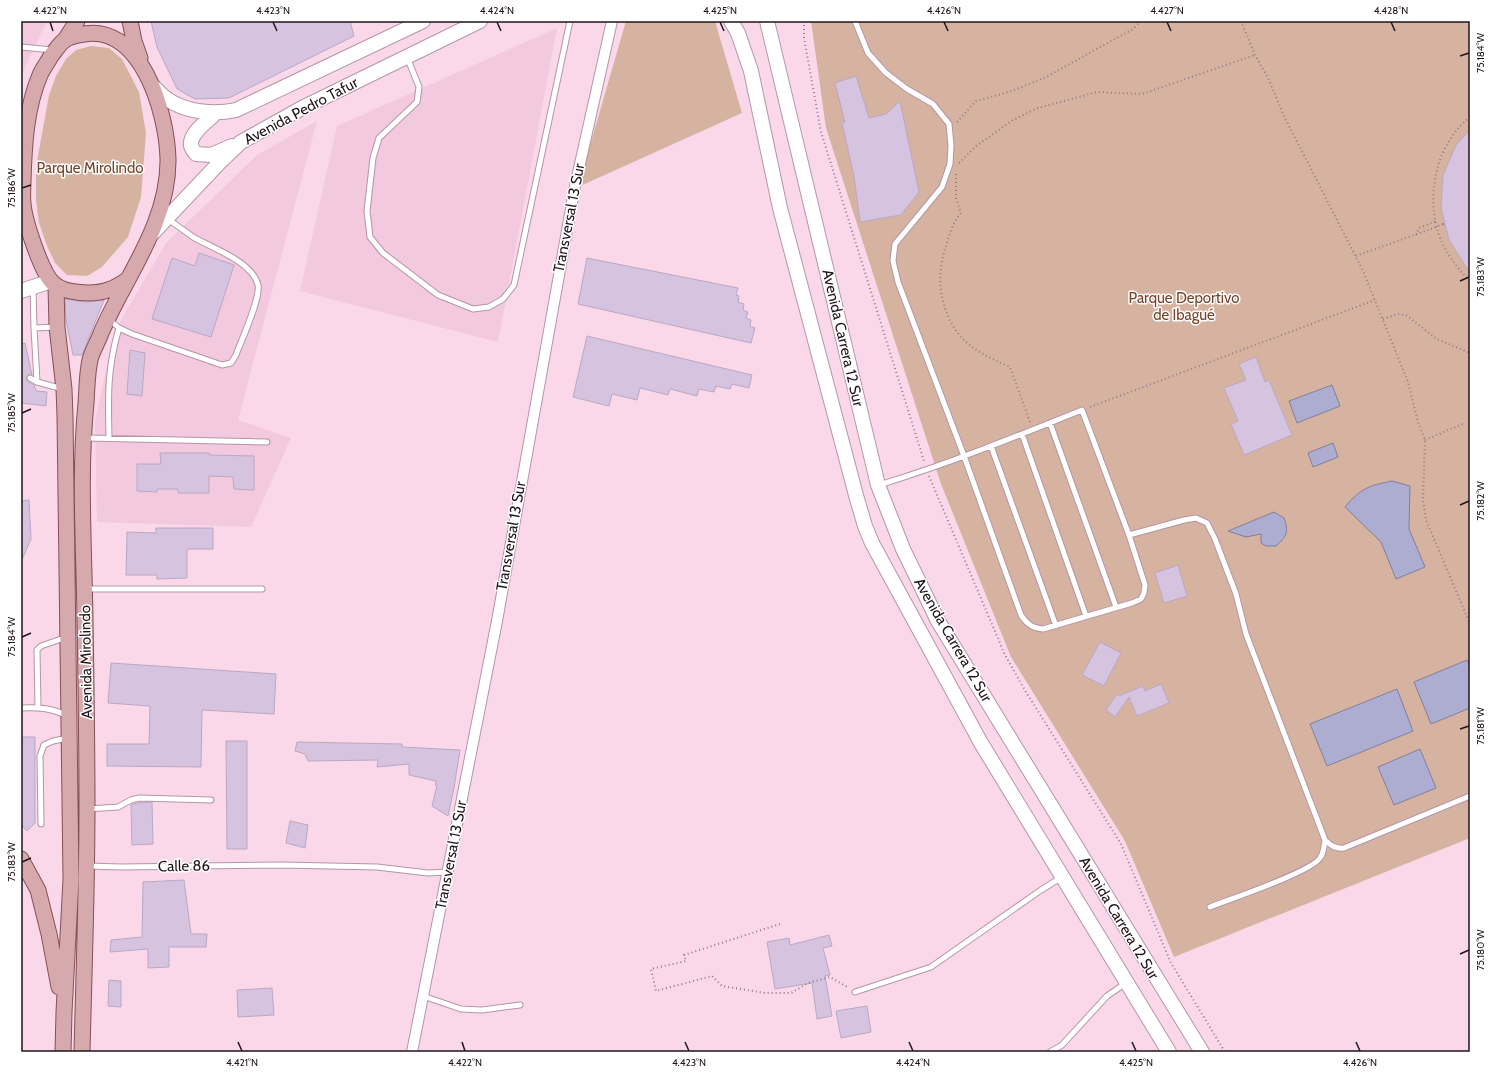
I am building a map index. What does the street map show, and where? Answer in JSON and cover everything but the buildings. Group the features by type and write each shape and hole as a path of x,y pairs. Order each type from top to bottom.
{"main road":[{"path":"77,21 41,73 30,111 24,142 22,203 28,226 40,259 53,283 80,292 92,293 104,292 127,280"},
{"path":"130,21 134,41 149,80"},
{"path":"60,45 82,34 98,34 111,37 124,45 136,58 149,80"},
{"name":"Avenida Mirolindo","path":"82,1052 87,809 83,438 90,359 108,318 149,238 162,199 168,160 161,113 149,80"},
{"name":"Avenida Mirolindo","path":"53,283 64,389 68,637 71,879 63,1052"},
{"path":"21,859 38,890 49,934 64,1012"}],"street":[{"name":"Avenida Pedro Tafur","path":"149,80 167,99 186,109 227,112 236,110 423,21"},
{"name":"Avenida Pedro Tafur","path":"149,238 220,162 241,142 302,108 480,21"},
{"name":"Transversal 13 Sur","path":"412,1052 497,621 574,186 612,21"},
{"name":"Avenida Carrera 12 Sur","path":"732,21 738,33 751,71 780,208 865,526 882,563 980,743 1169,1052"},
{"name":"Avenida Carrera 12 Sur","path":"767,21 878,485 903,549 938,621 1202,1052"},
{"path":"217,112 202,126 191,142 191,148 196,154 211,155 241,142"},
{"path":"27,289 53,283"}],"lane":[{"path":"407,56 419,87 417,102 379,138 373,158 367,211 370,237 382,253 438,295 473,309 489,307 503,299 514,285 570,21"},
{"path":"855,21 868,53 886,73 907,89 933,104 949,124 951,145 950,164 942,187 895,244 893,261 898,282 964,456 1021,615 1027,624 1036,629 1042,629 1132,603 1141,599 1144,593 1145,585 1129,535 1082,410 991,446 964,456 927,470 878,485"},
{"path":"21,47 60,45"},
{"path":"108,318 119,328 132,334 222,365 230,363 236,356 257,298 259,286 244,265 193,236 167,218"},
{"path":"27,289 34,328 37,382"},
{"path":"34,328 57,327"},
{"path":"109,438 108,384 112,356 119,328"},
{"path":"30,378 37,382 64,389"},
{"path":"1050,423 1116,607"},
{"path":"1022,434 1086,616"},
{"path":"83,438 267,442"},
{"path":"991,446 1056,626"},
{"path":"1129,535 1196,518 1207,523 1228,572 1236,594 1246,634 1325,840 1334,848 1344,848 1470,796"},
{"path":"85,589 262,589"},
{"path":"38,707 36,650 41,646 68,637"},
{"path":"21,708 38,707 56,710 69,716"},
{"path":"41,824 40,756 44,745 53,740 69,738"},
{"path":"87,809 118,807 131,800 139,798 211,800"},
{"path":"1210,907 1299,872 1320,860 1323,853 1325,840"},
{"name":"Calle 86","path":"86,866 282,865 377,867 428,873 447,872"},
{"path":"855,992 931,967 1062,877"},
{"path":"1050,1052 1062,1045 1107,996 1127,983"},
{"path":"423,996 461,1009 482,1010 520,1005"}],"path":[{"path":"804,21 804,38 821,132 927,470 1005,654 1026,692 1121,844 1170,963 1225,1052"},
{"path":"955,125 976,101 1012,91 1046,77 1133,29 1141,21"},
{"path":"1241,21 1255,55 1269,80 1284,116 1363,271 1408,382 1418,422 1425,440 1423,488 1425,516 1470,624"},
{"path":"956,165 976,146 1014,120 1038,108 1097,92 1142,94 1255,55"},
{"path":"1470,116 1450,140 1439,162 1434,185 1434,209 1439,233 1451,260 1470,282"},
{"path":"952,175 954,170"},
{"path":"956,173 956,199 961,213 956,219 943,255 940,276 942,300 949,321 964,341 985,356 1010,367 1030,423"},
{"path":"1416,235 1419,228 1436,221"},
{"path":"1356,256 1444,224"},
{"path":"1085,409 1375,300"},
{"path":"1383,319 1398,314 1406,315 1437,339 1470,353"},
{"path":"1425,440 1465,423"},
{"path":"780,924 684,955 686,961 652,969 656,991 712,976 722,986 765,993 791,993 808,983 830,977 855,992"}],"shaded area":[{"path":"21,21 48,21 21,76"},
{"path":"557,28 498,342 300,291 337,126"},
{"path":"317,121 238,420 291,438 251,527 97,522 95,421 114,332 166,243 257,155"}],"green space":[{"path":"626,21 715,21 742,113 578,187"},
{"name":"Parque Deportivo de Ibagué","path":"811,21 1470,21 1470,838 1174,957 1125,841 1011,657 941,484 826,128"},
{"name":"Parque Mirolindo","path":"91,46 109,48 122,59 139,92 146,133 141,197 128,237 102,267 87,276 67,275 55,263 39,223 36,200 36,167 49,95 56,76 66,59 76,50"}],"water":[{"path":"1332,385 1340,406 1297,423 1289,401"},
{"path":"1333,443 1338,457 1313,467 1308,453"},
{"path":"1392,481 1410,486 1409,529 1425,567 1396,579 1381,542 1345,507 1356,496 1371,486"},
{"path":"1274,512 1284,518 1287,530 1283,539 1276,546 1266,546 1261,543 1261,534 1246,537 1228,531"},
{"path":"1467,660 1470,667 1470,708 1431,724 1414,682"},
{"path":"1397,689 1413,731 1327,766 1310,724"},
{"path":"1420,749 1436,788 1394,805 1378,767"}]}
